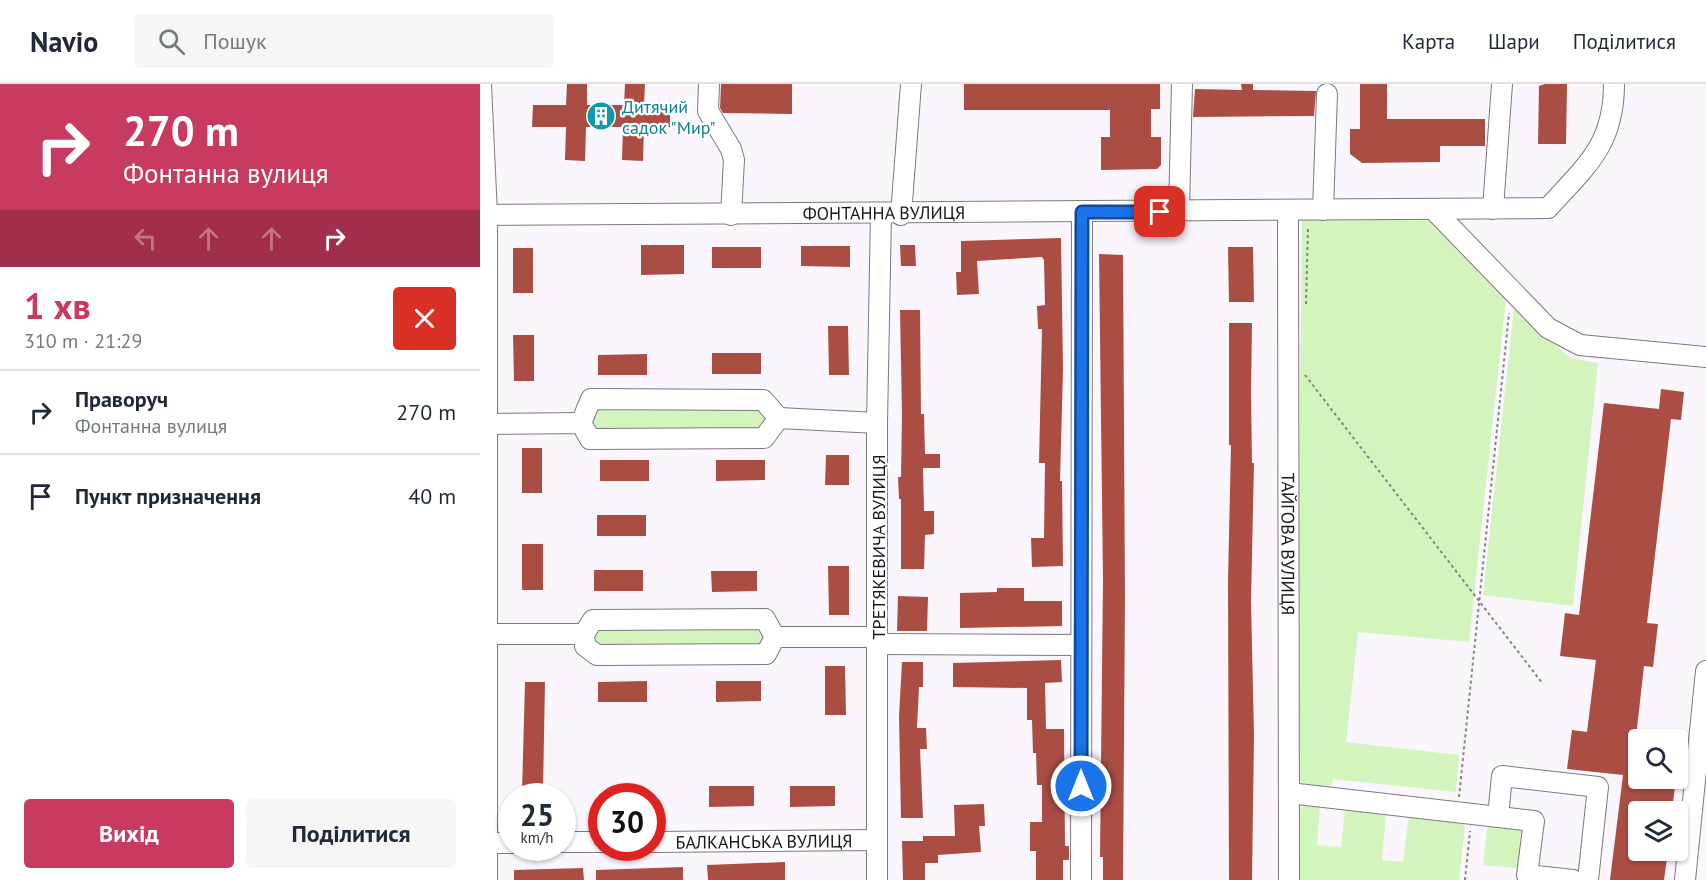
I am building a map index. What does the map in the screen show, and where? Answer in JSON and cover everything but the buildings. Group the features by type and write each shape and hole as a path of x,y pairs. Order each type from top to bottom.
{"street":[{"path":"481,84 484,215 484,843 488,880"},
{"path":"709,84 708,111 731,149 734,160 731,215"},
{"path":"901,215 910,84"},
{"path":"1179,212 1182,84"},
{"path":"1493,208 1502,84"},
{"name":"ФОНТАННА ВУЛИЦЯ","path":"484,215 901,215 1548,208 1591,160 1609,131 1614,84"},
{"path":"1323,210 1327,94"},
{"path":"1433,209 1548,328 1580,345 1706,357"},
{"name":"ТАЙГОВА ВУЛИЦЯ","path":"1288,210 1289,880"},
{"path":"1081,880 1082,212"},
{"name":"ТРЕТЯКЕВИЧА ВУЛИЦЯ","path":"877,880 877,423 881,214"},
{"path":"581,423 591,399 763,400 779,418 877,423"},
{"path":"581,423 590,439 764,438 779,418"},
{"path":"484,424 581,423"},
{"path":"765,619 775,637 766,654 597,656 585,646 584,634 593,620 765,619"},
{"path":"484,634 584,634"},
{"path":"775,637 1081,645"},
{"path":"1685,880 1706,671"},
{"path":"1498,817 1502,776 1598,787 1587,880"},
{"path":"1289,793 1534,821 1527,875 1573,880"},
{"name":"БАЛКАНСЬКА ВУЛИЦЯ","path":"666,842 877,840"}],"path":[{"path":"1465,880 1465,813 1478,603 1511,290"},
{"path":"1305,375 1478,603 1543,684"}],"green space":[{"path":"1422,212 1506,299 1469,642 1358,632 1346,742 1459,755 1456,792 1333,779 1331,791 1314,789 1297,780 1296,771 1302,213"},
{"path":"1514,308 1570,358 1598,363 1573,606 1483,595"},
{"path":"600,405 768,410 768,426 761,434 601,436 591,428 591,415"},
{"path":"597,622 765,627 766,644 758,651 589,645"},
{"path":"1304,806 1320,806 1317,845 1341,847 1345,808 1386,813 1382,860 1403,862 1409,815 1462,821 1465,827 1459,880 1298,880 1298,810"},
{"path":"1488,821 1526,826 1518,868 1483,865"}],"place":[{"name":"Дитячий садок \"Мир\"","path":"601,116"}],"route":[{"path":"1081,786 1082,212 1160,212"}]}
